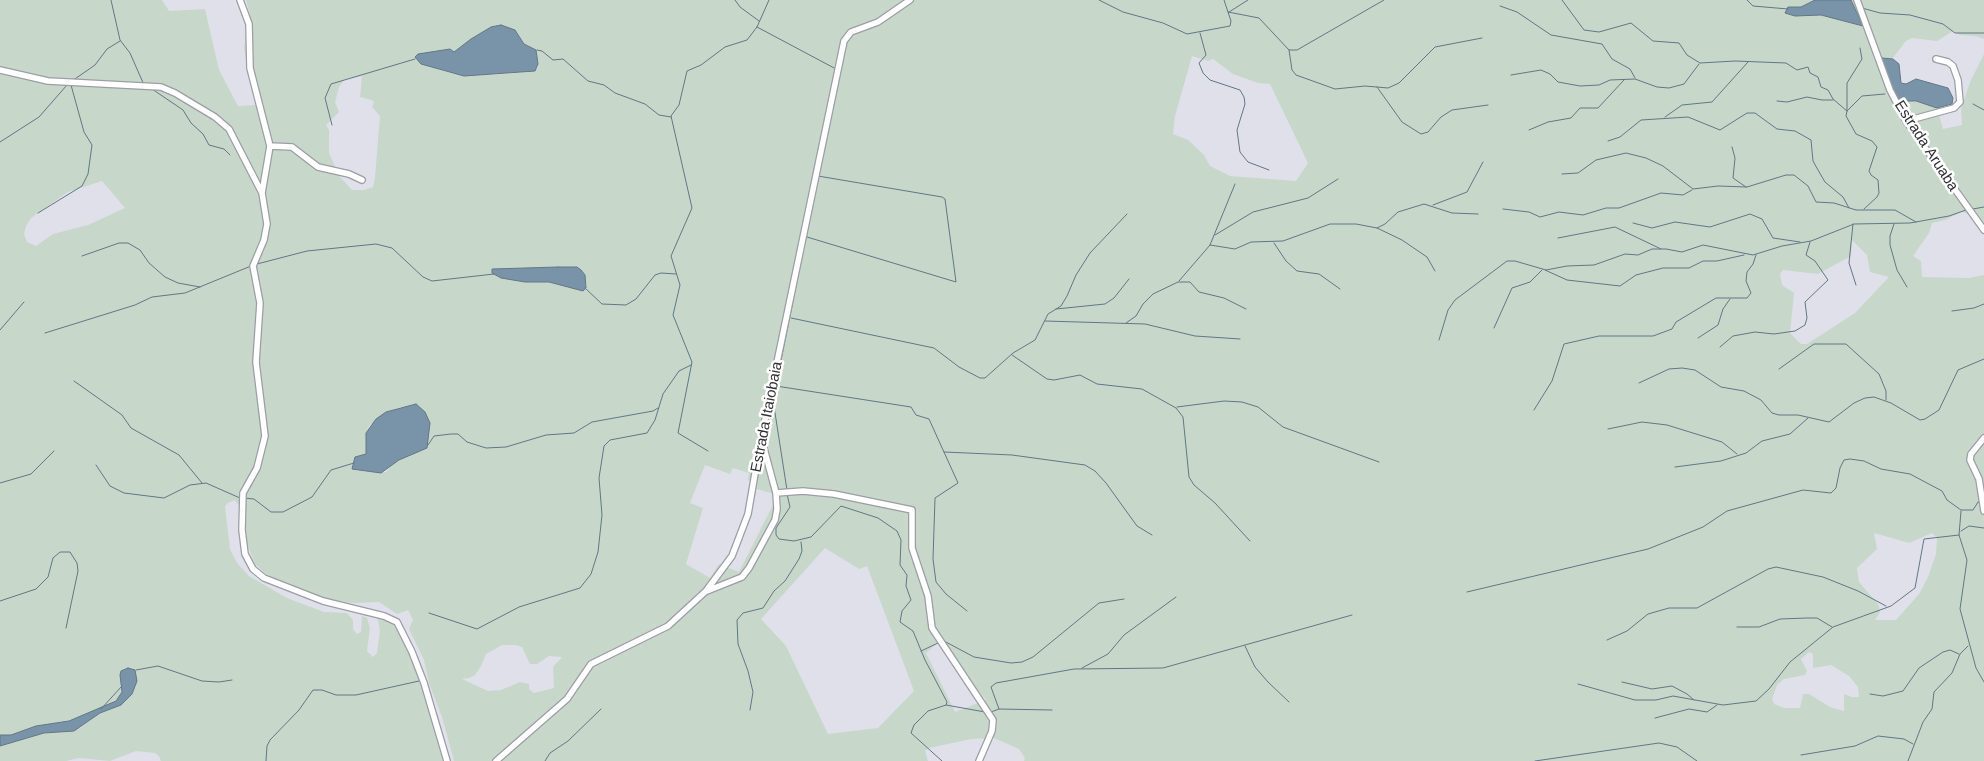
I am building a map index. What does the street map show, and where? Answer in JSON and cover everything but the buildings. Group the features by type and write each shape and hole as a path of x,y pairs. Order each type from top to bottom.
{"street":[{"path":"240,0 249,24 250,68 270,146 262,193"},
{"name":"Estrada Itaiobaia","path":"496,761 567,698 591,664 663,630 706,591 732,556 745,526 761,439 844,42 851,32 878,22 910,0"},
{"name":"Estrada Aruaba","path":"1857,0 1887,82 1906,120 1984,230"},
{"path":"1906,120 1954,108 1960,102 1958,80 1952,66 1948,62 1936,59"},
{"path":"0,70 48,81 156,87 175,93 226,126 262,193 267,214 267,232 253,266 260,303 256,362 265,436 257,468 243,493 242,530 245,554 253,569 264,578 323,601 384,616 397,622 412,652 424,683 446,761"},
{"path":"270,146 292,147 318,167 349,174 362,180"},
{"path":"1984,438 1971,454 1970,460 1979,479 1984,511"},
{"path":"706,591 738,579 749,568 777,515 776,493 761,439"},
{"path":"776,493 803,491 834,494 912,510 912,548 928,596 932,628 993,720 992,731 979,761"}],"green space":[{"path":"0,0 162,0 169,11 205,9 219,70 238,106 259,105 252,89 244,48 250,15 246,0 1819,0 1801,7 1794,6 1812,14 1834,17 1863,26 1851,0 1984,0 1984,39 1976,36 1960,35 1953,31 1937,41 1912,38 1906,41 1892,59 1889,58 1909,101 1930,104 1937,108 1943,129 1962,125 1961,109 1970,82 1984,54 1984,235 1969,214 1962,212 1945,220 1932,223 1929,233 1913,256 1921,261 1922,277 1969,278 1984,275 1984,761 1024,761 1025,758 1019,749 994,738 971,739 929,748 925,751 928,761 454,761 442,717 429,683 424,660 409,629 413,620 408,610 397,614 379,602 354,603 331,600 286,584 266,574 255,564 247,544 242,510 235,500 225,506 230,549 237,563 249,576 287,598 324,612 347,613 353,620 353,629 357,634 361,632 362,616 367,618 370,628 367,651 373,657 377,653 380,630 377,616 395,621 411,652 443,761 161,761 155,753 136,751 110,761 79,758 66,761 0,761 0,746 44,733 80,728 100,713 121,705 132,694 137,681 120,685 122,695 107,706 69,721 36,726 12,735 0,735","holes":["491,27 518,33 524,44 536,50 538,68 529,72 489,75 454,74 421,64 437,52 450,49 454,52","1192,56 1208,61 1213,59 1233,74 1258,83 1270,84 1308,163 1296,181 1230,176 1210,166 1204,155 1188,140 1173,134 1175,116","362,76 360,97 374,101 372,107 380,116 373,187 364,190 352,190 340,177 329,153 329,130 326,125 339,112 335,102 339,87 344,80","102,181 125,208 88,225 53,234 36,246 27,242 24,234 31,218 68,192","1852,240 1867,255 1870,272 1889,277 1855,313 1807,344 1801,344 1790,333 1794,293 1782,285 1780,274 1783,270 1818,274 1851,256","577,267 583,291 549,282 525,282 501,278 492,273 492,269","402,407 412,454 393,464 386,472 352,469 355,457 366,454 366,433 369,426 386,412","705,465 730,474 733,468 749,473 748,480 754,483 753,488 778,495 739,572 719,564 710,578 686,564 703,508 690,503","1874,533 1909,543 1932,533 1937,538 1936,554 1928,577 1919,594 1896,620 1875,620 1880,612 1878,604 1859,582 1857,568 1877,549","825,548 859,569 867,566 914,691 878,728 828,734 786,646 761,619","939,642 986,700 955,712 926,653","502,645 522,647 530,664 537,664 549,656 562,657 553,667 554,688 534,693 529,689 529,684 520,682 501,690 488,691 462,679 475,675 486,654","1809,652 1813,654 1813,668 1831,665 1849,676 1858,687 1859,697 1844,694 1844,711 1830,707 1809,694 1803,694 1800,708 1784,708 1774,704 1772,699 1777,685 1784,679 1805,675 1807,671 1801,659"]}],"water":[{"path":"1815,0 1851,0 1863,26 1821,15 1795,16 1785,13 1788,7 1801,7"},
{"path":"501,25 515,30 524,44 536,50 538,64 535,71 464,76 421,64 415,57 418,54 450,49 454,52 491,27"},
{"path":"1882,58 1893,59 1899,64 1901,83 1906,84 1916,79 1948,88 1953,98 1952,104 1937,108 1916,101 1899,101 1894,96 1880,62"},
{"path":"577,267 581,270 585,275 586,288 583,291 549,282 525,282 501,278 492,273 492,269"},
{"path":"416,404 425,412 430,423 427,448 399,460 381,473 352,469 355,457 366,454 366,433 376,419 386,412"},
{"path":"128,668 135,670 137,681 132,694 121,705 100,713 74,731 44,733 0,746 0,735 11,735 36,726 69,721 116,701 122,692 121,671"}],"waterway":[{"path":"111,0 120,40 130,53 144,85"},
{"path":"735,0 740,7 759,21"},
{"path":"708,451 678,433 692,362 673,315 680,285 671,256 692,208 671,116 679,105 687,71 701,65 725,47 747,40 757,27 769,0"},
{"path":"1099,0 1123,12 1163,23 1187,34 1230,26 1231,21 1224,0"},
{"path":"1229,12 1248,0"},
{"path":"1228,12 1259,18 1289,50 1297,50 1384,0"},
{"path":"1562,0 1584,30 1599,32 1631,23 1653,41 1679,43 1687,55 1700,63 1735,61 1786,63 1797,70 1808,67 1810,73 1818,77 1821,87 1828,90 1833,99 1847,111"},
{"path":"1747,0 1753,6 1788,9"},
{"path":"1500,6 1517,12 1551,35 1602,44 1612,59 1630,69 1635,78"},
{"path":"1862,8 1880,13 1910,15 1943,24 1955,33 1984,33"},
{"path":"757,27 836,69"},
{"path":"1200,33 1206,55 1199,63 1203,73 1210,80 1240,90 1244,97 1245,104 1237,130 1240,152 1248,162 1269,170"},
{"path":"1289,50 1292,70 1296,75 1335,89 1365,86 1388,88 1399,83 1435,47 1482,38"},
{"path":"72,81 95,65 107,49 120,41"},
{"path":"1847,110 1847,83 1862,59 1860,48"},
{"path":"537,50 542,51 553,60 563,59 588,81 604,85 615,93 645,104 659,115 671,117"},
{"path":"332,125 325,98 331,84 415,59"},
{"path":"1665,117 1682,105 1712,102 1748,62"},
{"path":"1511,75 1541,70 1550,74 1558,82 1580,86 1599,85 1610,80 1635,79 1657,87 1669,88 1684,84 1699,64"},
{"path":"1529,130 1548,122 1571,118 1580,108 1598,108 1624,80"},
{"path":"0,142 39,117 67,85"},
{"path":"38,213 82,186 88,174 92,145 84,132 71,85"},
{"path":"1377,87 1402,122 1421,134 1428,132 1441,117 1452,110 1488,105"},
{"path":"152,89 183,110 191,123 203,134 209,145 224,149 230,155"},
{"path":"1864,209 1879,193 1878,180 1869,171 1877,147 1872,141 1856,134 1846,116 1847,111 1862,96 1885,94"},
{"path":"1777,101 1787,102 1807,97 1833,100"},
{"path":"1973,104 1984,110"},
{"path":"1608,141 1620,137 1641,120 1688,117 1720,130 1747,113 1755,113 1777,129 1795,131 1811,140 1813,161 1818,170 1825,182 1843,197 1849,208"},
{"path":"1732,147 1735,158 1733,178 1746,187"},
{"path":"1562,174 1578,173 1596,160 1626,153 1646,158 1663,166 1693,189 1718,186 1747,187 1786,175 1794,175 1808,186 1816,202 1834,203 1856,210 1895,210 1916,222"},
{"path":"1433,205 1467,192 1483,162"},
{"path":"807,237 956,282 945,199 818,176"},
{"path":"1215,235 1253,212 1308,198 1338,179"},
{"path":"1179,281 1210,245 1235,184"},
{"path":"1503,209 1529,212 1540,217 1559,212 1583,215 1606,208 1619,208 1661,193 1683,195 1692,190"},
{"path":"1377,228 1385,224 1398,212 1424,204 1452,213 1478,214"},
{"path":"1973,209 1984,207"},
{"path":"1439,340 1448,310 1455,300 1507,261 1515,261 1546,270 1567,266 1594,265 1625,254 1638,255 1652,249 1682,252 1703,245 1753,255 1782,246 1811,241 1854,224 1910,223 1949,216 1966,210"},
{"path":"791,318 934,348 959,367 980,378 985,378 1013,353 1035,340 1048,314 1061,306 1076,275 1090,253 1127,214"},
{"path":"1633,223 1652,228 1675,222 1710,227 1750,214 1762,219 1773,238 1800,242"},
{"path":"1210,245 1235,249 1251,242 1283,241 1330,224 1356,224 1377,228 1402,240 1427,257 1435,271"},
{"path":"1853,224 1849,263 1856,285"},
{"path":"1894,224 1890,236 1890,245 1897,270 1907,287"},
{"path":"1558,238 1615,227 1661,249"},
{"path":"1720,347 1733,336 1755,332 1774,334 1795,331 1805,325 1807,318 1805,302 1828,280 1815,261 1806,255 1810,242"},
{"path":"82,256 119,243 128,243 140,250 149,263 165,277 178,283 200,287"},
{"path":"1274,243 1286,261 1297,271 1319,274 1340,289"},
{"path":"257,264 307,251 376,244 392,248 423,277 432,281 494,274"},
{"path":"787,490 773,400 804,246"},
{"path":"1545,270 1567,280 1620,286 1636,275 1663,268 1689,268 1703,261 1717,261 1744,255"},
{"path":"1534,410 1552,381 1564,344 1599,336 1653,336 1672,329 1676,322 1716,298 1747,298 1751,293 1746,281 1747,272 1753,264 1756,255"},
{"path":"45,333 135,305 152,297 185,293 251,266"},
{"path":"1494,328 1512,288 1530,282 1542,270"},
{"path":"585,288 602,304 626,305 636,299 655,275 661,273 676,274"},
{"path":"1056,309 1105,304 1114,298 1129,279"},
{"path":"1126,323 1136,316 1143,304 1153,294 1178,282 1190,282 1199,292 1224,298 1246,309"},
{"path":"1698,338 1718,325 1723,309 1730,299"},
{"path":"0,330 24,302"},
{"path":"1952,311 1974,308 1984,304"},
{"path":"1045,321 1145,324 1195,336 1240,339"},
{"path":"1779,369 1814,344 1846,344 1879,374 1886,391 1886,400"},
{"path":"1012,355 1047,379 1054,380 1080,375 1097,384 1142,389 1176,408 1183,417 1189,477 1194,485 1215,503 1250,541"},
{"path":"1639,383 1669,369 1682,368 1695,370 1721,387 1744,391 1761,400 1772,413 1779,415 1798,415 1829,422 1854,403 1865,398 1874,397 1891,403 1920,420 1939,410 1958,370 1984,359"},
{"path":"429,613 477,629 519,607 580,588 591,574 598,552 602,515 599,478 604,446 610,440 647,433 655,420 663,394 679,371 691,365"},
{"path":"74,381 122,415 131,428 179,455 202,483"},
{"path":"776,386 911,407 916,415 929,419 958,483 935,498 933,559 936,582 946,594 967,611"},
{"path":"1177,407 1224,401 1242,402 1258,407 1283,427 1379,462"},
{"path":"428,445 434,436 458,434 467,442 486,448 506,447 546,435 574,433 592,422 653,411 658,408"},
{"path":"1675,467 1721,461 1746,453 1762,441 1790,434 1808,418"},
{"path":"1608,429 1642,422 1667,425 1722,442 1737,454"},
{"path":"0,483 31,474 54,451"},
{"path":"944,452 1012,455 1085,465 1095,471 1106,483 1137,526 1152,535"},
{"path":"1467,592 1648,549 1703,527 1727,511 1803,490 1831,493 1836,488 1840,468 1844,460 1864,461 1881,469 1910,474 1942,491 1947,500 1961,510 1973,510 1978,502 1981,501"},
{"path":"244,498 254,499 271,512 283,512 312,497 331,470 354,463"},
{"path":"96,465 110,486 124,493 164,498 190,485 206,483 240,498"},
{"path":"787,494 790,507 776,528 776,535 779,539 794,541 811,537 841,506 878,518 897,531 901,540 900,565 907,575 906,586 911,600 902,611 900,622 913,631 925,660 947,702 946,705"},
{"path":"1961,511 1959,535 1967,560 1960,609 1976,668 1984,682"},
{"path":"1961,531 1969,526 1984,528"},
{"path":"1578,684 1635,700 1656,700 1673,696 1723,705 1756,701 1769,689 1790,662 1833,627 1891,606 1915,588 1924,539 1959,535"},
{"path":"750,710 753,692 738,644 737,620 743,613 763,608 774,591 785,581 799,559 802,551 801,542"},
{"path":"0,601 36,589 48,577 53,558 60,552 70,552 77,563 78,571 66,628"},
{"path":"1607,640 1627,631 1648,614 1669,608 1697,608 1768,569 1776,567 1823,577 1858,591 1886,606"},
{"path":"1082,668 1108,654 1124,635 1176,597"},
{"path":"944,641 974,657 1011,663 1022,662 1033,657 1099,603 1124,599"},
{"path":"999,709 991,687 996,683 1074,669 1163,668 1352,615"},
{"path":"1737,627 1759,627 1780,619 1807,618 1817,618 1832,627"},
{"path":"921,651 938,643"},
{"path":"1245,646 1255,667 1289,702"},
{"path":"1908,761 1923,722 1932,709 1934,692 1952,673 1960,654 1968,646"},
{"path":"1870,694 1883,696 1903,691 1919,668 1943,652 1950,650 1959,654"},
{"path":"136,670 158,666 202,681 219,682 232,680"},
{"path":"266,761 267,746 270,740 299,710 313,690 322,690 336,695 356,695 419,681"},
{"path":"1622,682 1652,689 1672,686 1694,700"},
{"path":"101,709 122,686"},
{"path":"942,761 911,733 914,725 928,711 946,705 985,712"},
{"path":"1655,718 1689,709 1707,712 1717,705"},
{"path":"545,761 550,753 568,741 601,709"},
{"path":"991,712 999,709 1052,710"},
{"path":"1801,755 1855,746 1878,736 1904,739 1913,744"},
{"path":"1535,761 1659,743 1677,747 1697,761"}]}
